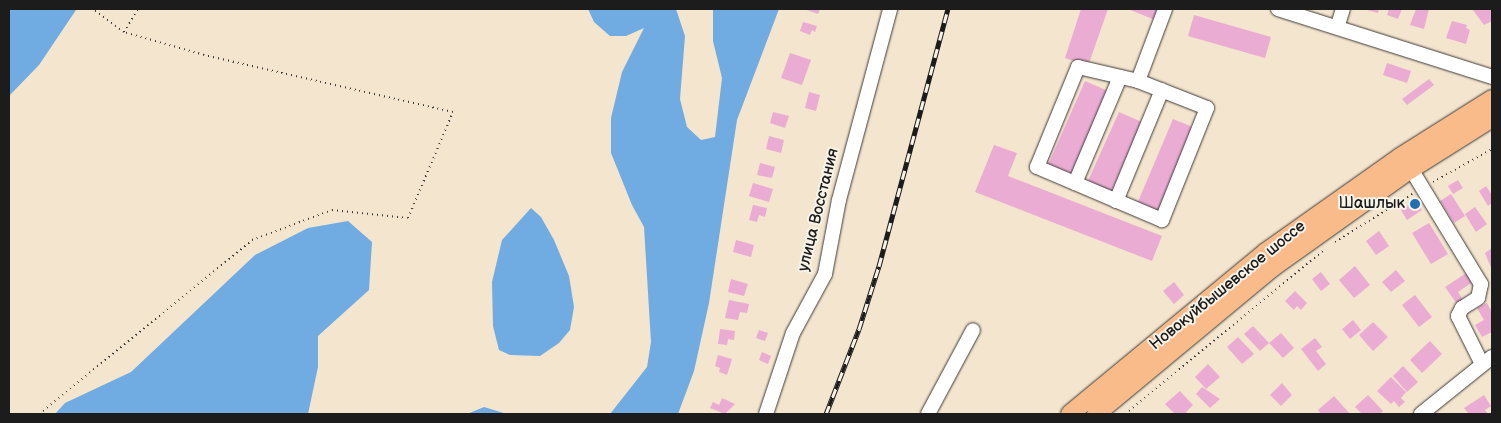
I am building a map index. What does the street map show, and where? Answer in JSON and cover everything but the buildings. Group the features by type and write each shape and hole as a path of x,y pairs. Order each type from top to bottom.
{"main road":[{"name":"Новокуйбышевское шоссе","path":"1070,414 1266,252 1400,157 1492,99"},
{"name":"Новокуйбышевское шоссе","path":"1096,414 1272,268 1411,169 1492,118"}],"street":[{"name":"улица Восстания","path":"766,414 793,333 825,274 839,200 890,9"},
{"path":"1138,81 1165,9"},
{"path":"1278,9 1338,26 1492,77"},
{"path":"1338,26 1343,9"},
{"path":"1078,67 1138,81 1207,108 1162,220 1037,167 1078,67"},
{"path":"1076,183 1120,77"},
{"path":"1116,201 1162,90"},
{"path":"1411,169 1481,284 1478,298 1462,308 1458,316 1487,360 1421,414"},
{"path":"928,414 973,330"}],"path":[{"path":"39,414 252,240 332,210 408,218 453,112 204,55 124,32 94,9"},
{"path":"124,32 138,9"},
{"path":"1125,414 1330,244 1423,187 1492,149"}],"water":[{"path":"9,9 76,10 39,65 9,96"},
{"path":"588,9 676,9 685,36 680,99 687,127 701,140 715,137 722,78 713,41 713,9 779,9 737,120 709,303 694,371 678,414 610,414 647,367 651,342 644,227 632,205 611,153 611,118 622,72 644,28 626,36 610,36 594,22"},
{"path":"531,208 541,217 554,240 569,276 574,307 570,330 559,343 540,356 510,355 499,350 493,326 492,282 502,240"},
{"path":"348,221 372,242 369,290 318,336 318,367 308,414 55,414 65,403 131,372 255,255 308,228"},
{"path":"484,407 507,414 467,414"}],"railway":[{"path":"826,414 859,329 879,266 948,9"}],"place":[{"name":"Шашлык","path":"1415,204"}]}
